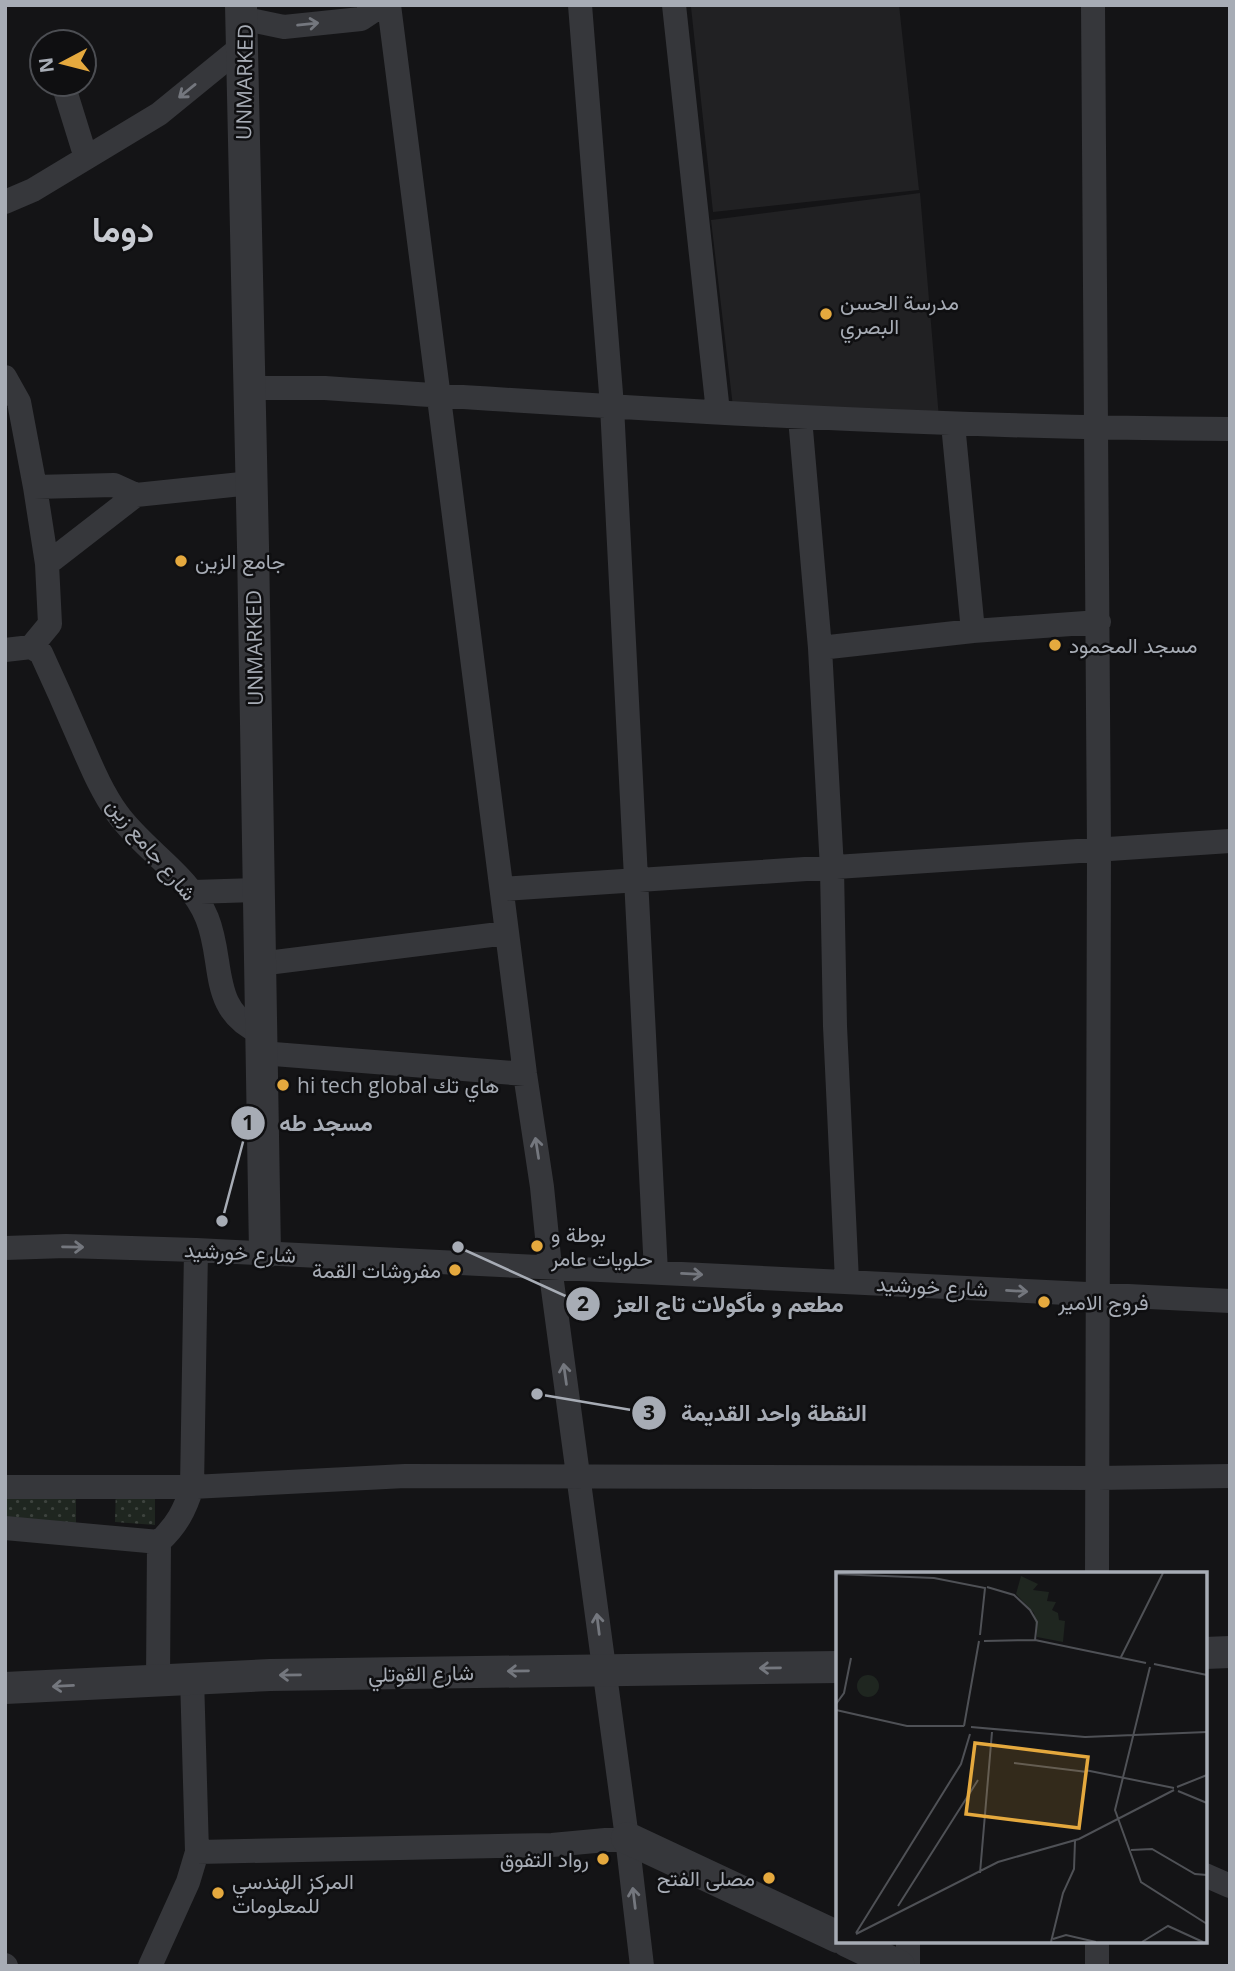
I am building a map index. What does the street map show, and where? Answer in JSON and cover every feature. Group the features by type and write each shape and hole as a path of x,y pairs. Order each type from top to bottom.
{"street":[{"path":"5,202 33,190 159,114 248,16 284,27 361,19 382,5"},
{"path":"389,5 642,1966"},
{"path":"580,5 612,406 656,1272"},
{"path":"674,5 718,412"},
{"path":"1093,5 1099,622 1097,1572"},
{"name":"UNMARKED","path":"248,16 251,483 265,1253"},
{"path":"68,98 86,158"},
{"path":"5,650 31,647 50,624 47,564 35,487 19,402 6,378"},
{"path":"250,388 325,388 800,418 1096,429 1230,429"},
{"path":"800,418 820,648 832,869 835,1026 847,1281"},
{"path":"953,424 973,631"},
{"path":"35,487 114,485 136,495 251,483"},
{"path":"47,564 136,495"},
{"path":"820,648 973,631 1099,622"},
{"name":"شارع جامع زين","path":"31,647 41,653 99,783 116,811 193,892 208,920 222,990 230,1011 261,1043"},
{"path":"502,889 1230,841"},
{"path":"193,892 258,890"},
{"path":"259,964 507,933"},
{"path":"261,1043 525,1074"},
{"name":"شارع خورشيد","path":"5,1248 66,1246 196,1250 1230,1301"},
{"path":"158,1681 159,1542 173,1529 184,1513 192,1487 196,1250"},
{"path":"5,1486 192,1487 405,1476 1230,1476"},
{"path":"5,1528 159,1542"},
{"path":"1207,1653 1230,1652"},
{"name":"شارع القوتلي","path":"5,1688 192,1677 836,1667"},
{"path":"150,1966 188,1882 197,1852 192,1677"},
{"path":"197,1852 552,1844 627,1838 836,1936"},
{"path":"1207,1876 1230,1886"},
{"path":"851,1943 899,1966"},
{"path":"908,1943 908,1966"},
{"path":"1097,1943 1097,1966"}],"shaded area":[{"path":"899,5 919,190 713,212 691,7"},
{"name":"مدرسة الحسن البصري","path":"920,193 939,418 733,407 711,220"},
{"path":"116,1485 155,1486 155,1525 115,1522"},
{"path":"5,1499 76,1499 76,1530 5,1523"}],"place":[{"name":"مدرسة الحسن البصري","path":"826,314"},
{"name":"جامع الزين","path":"181,561"},
{"name":"مسجد المحمود","path":"1055,645"},
{"name":"hi tech global هاي تك","path":"283,1085"},
{"name":"مسجد طه","path":"222,1221"},
{"name":"بوطة و حلويات عامر","path":"537,1246"},
{"name":"مطعم و مأكولات تاج العز","path":"458,1247"},
{"name":"مفروشات القمة","path":"455,1270"},
{"name":"فروج الامير","path":"1044,1302"},
{"name":"النقطة واحد القديمة","path":"537,1394"},
{"name":"رواد التفوق","path":"603,1859"},
{"name":"مصلى الفتح","path":"769,1878"},
{"name":"المركز الهندسي للمعلومات","path":"218,1893"}],"district":[{"name":"دوما","path":"123,228"}]}
